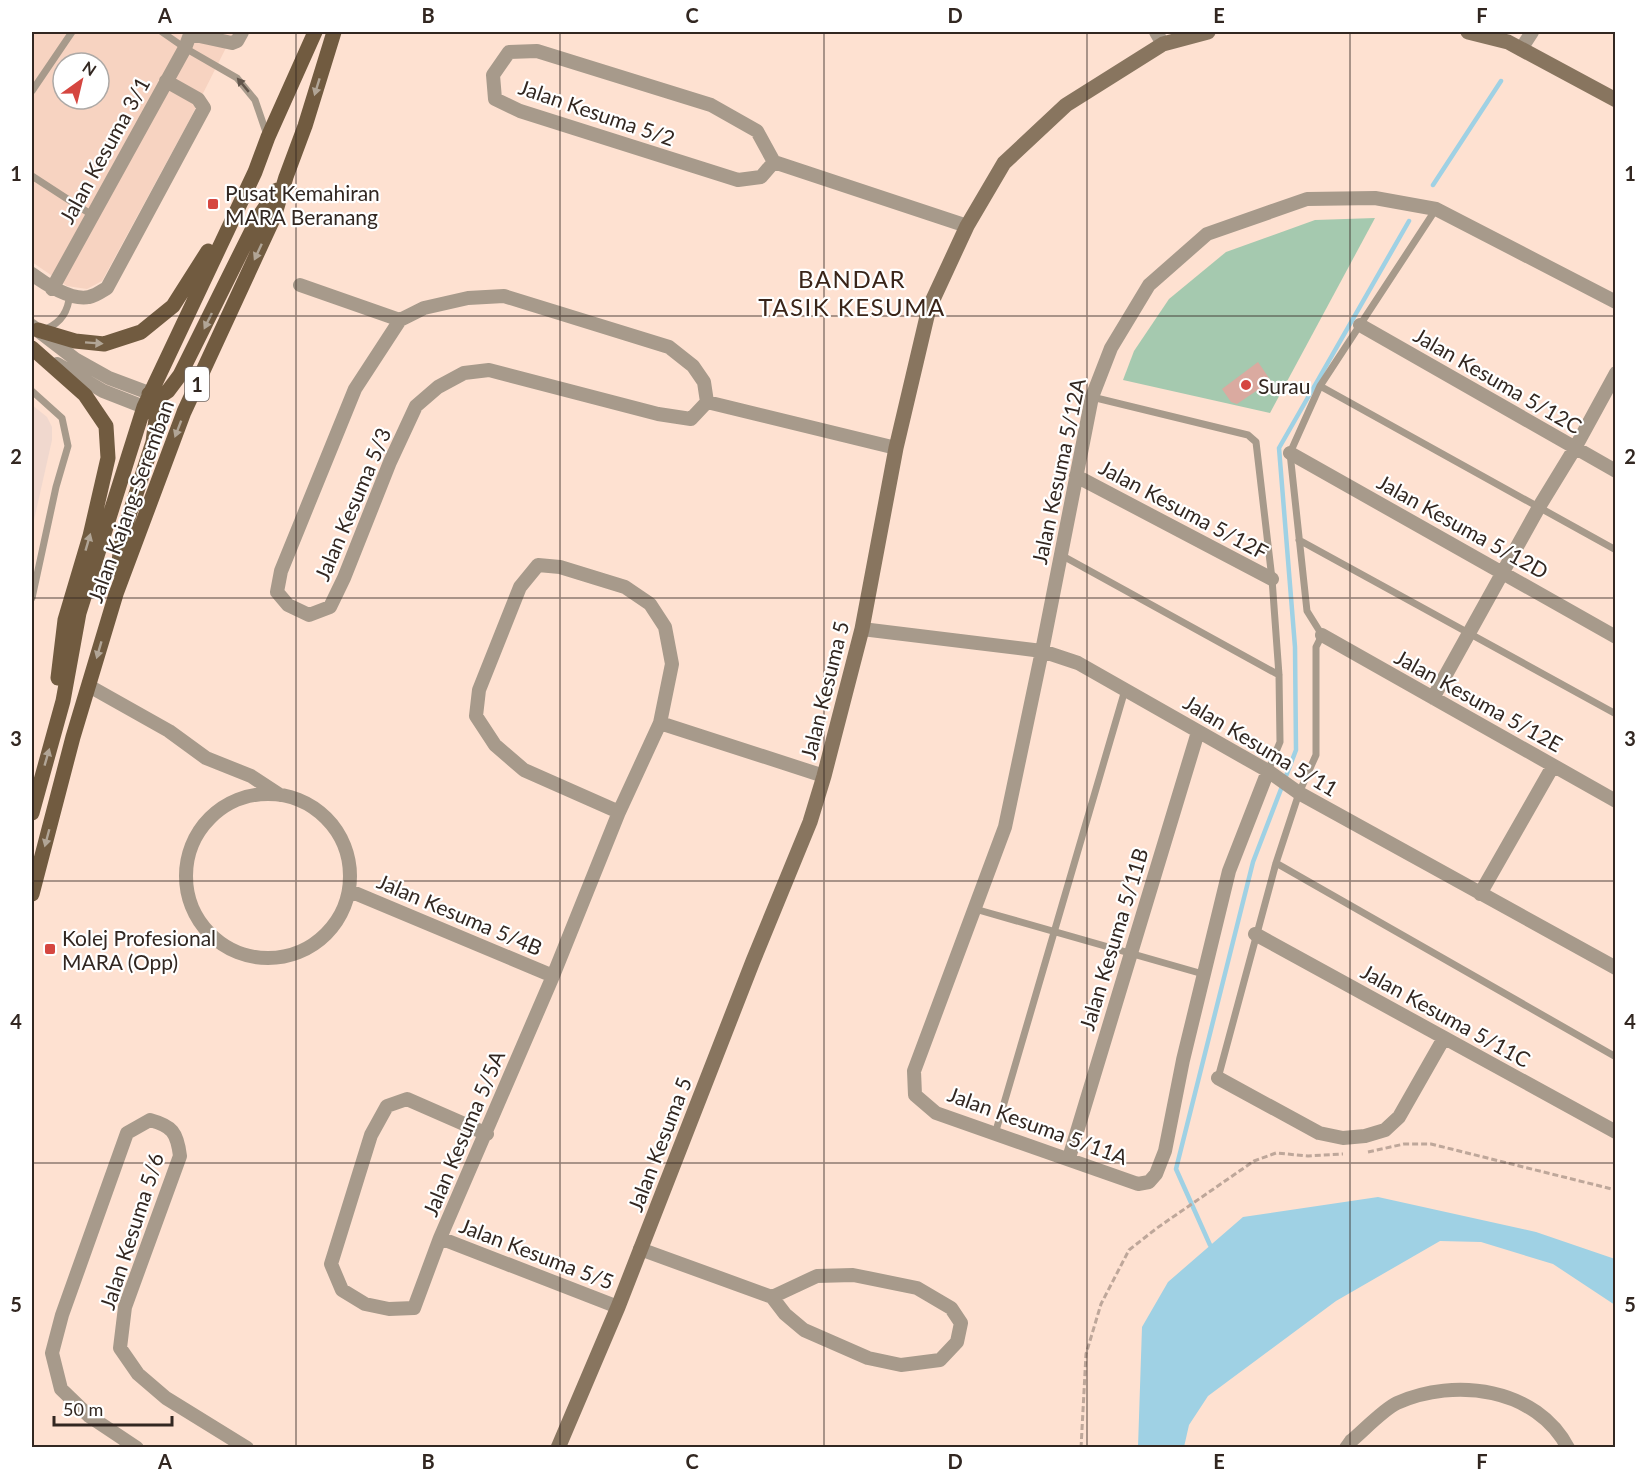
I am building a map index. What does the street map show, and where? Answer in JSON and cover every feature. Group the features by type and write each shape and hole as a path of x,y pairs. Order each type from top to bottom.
{"main road":[{"name":"Jalan Kajang-Seremban","path":"32,808 63,701 79,613 148,401 255,172 268,137 315,32"},
{"name":"Jalan Kajang-Seremban","path":"32,894 88,686 116,594 184,412 274,217 334,32"},
{"path":"34,328 75,341 104,344 141,332 173,306 255,172"},
{"path":"116,594 122,537 153,442 156,419 148,401 168,391 180,375 258,218 286,177"},
{"path":"32,348 85,395 106,426 108,458 90,536 65,620 58,681 63,701"}],"street":[{"name":"Jalan Kesuma 5","path":"558,1448 618,1307 753,961 810,822 862,629 896,448 929,308 967,226 1004,163 1066,105 1160,38 1208,32"},
{"path":"1468,32 1508,42 1616,100"},
{"path":"1521,49 1532,32"},
{"name":"Jalan Kesuma 3/1","path":"52,289 185,48 190,33"},
{"path":"190,33 232,44 241,34"},
{"name":"Jalan Kesuma 5/2","path":"537,51 711,105 757,131 774,162 761,177 738,180 520,111 495,99 493,75 508,52 537,51"},
{"path":"32,274 52,289 70,294 89,297 107,288 204,108 198,99 166,81"},
{"path":"774,162 967,226"},
{"name":"Jalan Kesuma 5/12A","path":"1042,651 1092,397 1111,348 1149,285 1207,234 1307,199 1375,198 1436,209 1616,302"},
{"path":"300,285 400,320 424,308 468,298 504,296 669,347 693,366 704,382 707,402 896,448"},
{"name":"Jalan Kesuma 5/3","path":"400,320 355,389 281,571 277,592 288,605 309,615 330,607 344,578 390,462 416,406 438,387 464,373 489,370 658,414 691,419 707,402"},
{"name":"Jalan Kesuma 5/12C","path":"1360,325 1616,471"},
{"path":"34,328 75,359 148,401"},
{"path":"32,348 103,391 148,401"},
{"path":"1433,698 1616,373"},
{"name":"Jalan Kesuma 5/12D","path":"1290,453 1616,637"},
{"name":"Jalan Kesuma 5/12F","path":"1076,476 1272,579"},
{"name":"Jalan Kesuma 5/5A","path":"486,1134 407,1099 387,1106 371,1135 331,1264 342,1290 365,1304 389,1309 414,1308 440,1238 486,1134 553,976 619,812 660,723 672,664 665,627 650,604 625,587 560,567 538,565 520,587 479,690 476,716 495,745 524,770 619,812"},
{"name":"Jalan Kesuma 5/11","path":"862,629 1042,651 1078,663 1480,894 1616,968"},
{"name":"Jalan Kesuma 5/12E","path":"1322,635 1616,801"},
{"name":"Jalan Kesuma 5/11A","path":"1042,651 1005,826 914,1071 915,1095 936,1113 1138,1184 1149,1182 1156,1174 1165,1151 1170,1117 1229,871 1284,782"},
{"name":"Jalan Kesuma 5/4B","path":"88,686 169,731 206,758 251,776 280,795"},
{"path":"660,723 824,776"},
{"name":"Jalan Kesuma 5/11B","path":"1069,1158 1198,732"},
{"path":"1480,894 1553,766"},
{"name":"Jalan Kesuma 5/4B","path":"253,795 280,795 305,802 327,818 342,840 350,865 350,891 340,918 322,939 298,953 271,959 243,955 218,942 199,922 188,896 186,868 193,841 208,819 229,803 253,795"},
{"name":"Jalan Kesuma 5/4B","path":"350,891 553,976"},
{"name":"Jalan Kesuma 5/11C","path":"1255,934 1616,1132"},
{"path":"1218,1078 1319,1133 1343,1138 1365,1136 1385,1131 1399,1117 1444,1038"},
{"name":"Jalan Kesuma 5/6","path":"137,1448 89,1416 62,1389 52,1353 62,1315 127,1133 150,1120 167,1125 178,1139 180,1156 125,1307 120,1348 138,1374 166,1398 247,1448"},
{"name":"Jalan Kesuma 5/5","path":"440,1238 618,1307"},
{"path":"640,1249 772,1297 785,1314 804,1330 868,1358 901,1365 940,1360 957,1342 961,1323 951,1308 917,1288 853,1275 817,1276 772,1297"},
{"path":"1346,1448 1351,1441 1396,1404 1432,1393 1474,1389 1504,1395 1531,1408 1560,1432 1568,1448"}],"lane":[{"path":"32,91 72,32"},
{"path":"162,32 237,78 255,100 268,137"},
{"path":"32,176 92,215"},
{"path":"1284,782 1316,755 1316,647 1322,635 1307,611 1290,453 1320,386 1436,209"},
{"path":"34,328 54,326 69,306 70,294"},
{"path":"1320,386 1616,550"},
{"path":"32,392 62,418 68,446 56,487 32,598"},
{"path":"1092,397 1248,435 1257,442 1272,579 1284,782 1276,863 1218,1078"},
{"path":"1299,540 1616,714"},
{"path":"1061,555 1279,675"},
{"path":"995,1134 1125,690"},
{"path":"1276,863 1616,1057"},
{"path":"975,909 1203,974"}],"path":[{"path":"1362,1152 1404,1144 1431,1144 1616,1190"},
{"path":"1081,1448 1086,1354 1101,1304 1129,1250 1254,1161 1276,1153 1308,1156 1352,1153"}],"shaded area":[{"path":"32,32 234,32 189,121 102,281 87,289 67,286 32,262"},
{"path":"32,405 47,417 52,427 52,440 32,529"}],"green space":[{"path":"1375,218 1270,413 1123,380 1134,351 1169,299 1226,252 1315,220"}],"water":[{"path":"1378,1197 1536,1232 1615,1259 1615,1305 1553,1264 1481,1242 1440,1241 1336,1301 1208,1396 1189,1425 1184,1447 1138,1447 1142,1327 1168,1282 1243,1217"}],"building":[{"name":"Surau","path":"1258,362 1271,381 1237,404 1231,402 1222,389"}],"waterway":[{"path":"1433,185 1501,81"},
{"path":"1210,1245 1176,1169 1253,862 1296,750 1295,647 1279,448 1409,221"}],"place":[{"name":"Pusat Kemahiran MARA Beranang","path":"213,204"},
{"name":"Surau","path":"1246,385"},
{"name":"Kolej Profesional MARA (Opp)","path":"50,949"}],"district":[{"name":"BANDAR TASIK KESUMA","path":"852,292"}]}
